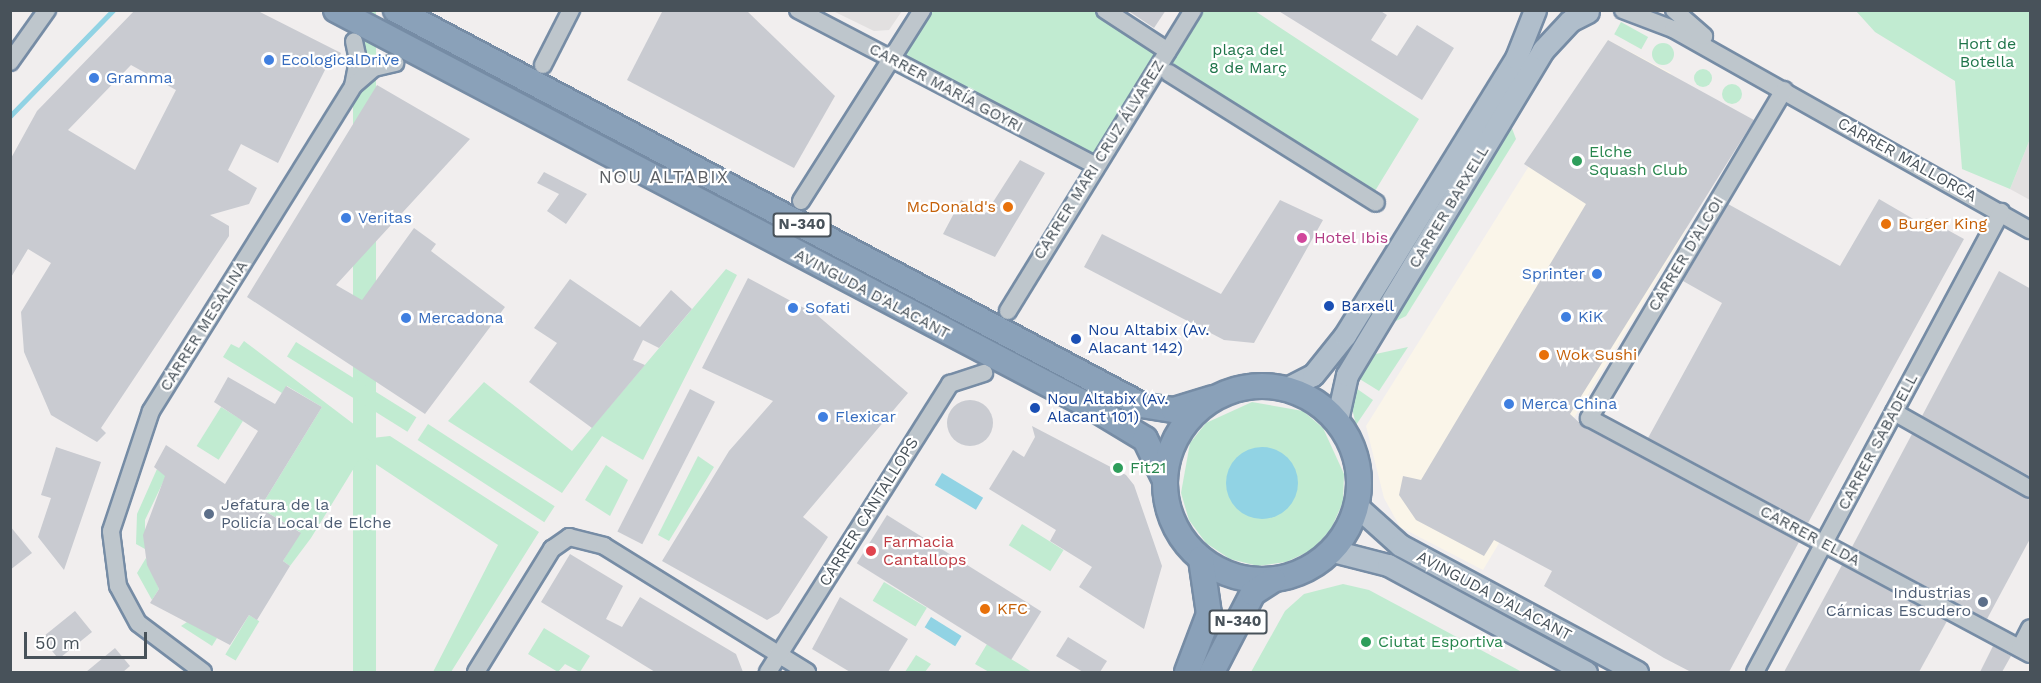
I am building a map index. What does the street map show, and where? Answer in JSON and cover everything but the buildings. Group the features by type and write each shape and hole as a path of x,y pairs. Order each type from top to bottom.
{"highway":[{"name":"AVINGUDA D'ALACANT","path":"336,10 1095,409 1145,439 1164,478"},
{"name":"AVINGUDA D'ALACANT","path":"396,10 1141,405 1174,410 1213,398"},
{"name":"N-340","path":"1248,386 1287,388 1316,401 1337,420 1354,449 1360,509 1333,551 1303,572 1273,580 1246,579 1201,559 1180,535 1167,506 1164,478 1173,443 1185,423 1213,398 1248,386"},
{"name":"N-340","path":"1187,672 1209,614 1201,559"},
{"name":"N-340","path":"1212,672 1253,593 1273,580"}],"main road":[{"name":"CARRER BARXELL","path":"1287,388 1313,375 1345,335 1516,58 1535,10"},
{"name":"CARRER BARXELL","path":"1337,420 1347,375 1543,50 1570,21 1591,11"},
{"name":"AVINGUDA D'ALACANT","path":"1360,509 1400,545 1637,672"},
{"name":"AVINGUDA D'ALACANT","path":"1333,551 1388,565 1586,672"}],"street":[{"path":"10,62 47,10"},
{"path":"543,65 571,10"},
{"name":"CARRER MARÍA GOYRI","path":"798,10 1094,165"},
{"path":"801,201 922,10"},
{"path":"1104,10 1168,51"},
{"name":"CARRER MARI CRUZ ÁLVAREZ","path":"1008,311 1094,165 1192,10"},
{"name":"CARRER MALLORCA","path":"1623,10 1647,15 2031,230"},
{"name":"CARRER MALLORCA","path":"1674,10 1784,90"},
{"name":"CARRER MESALINA","path":"353,86 358,60 354,41"},
{"name":"CARRER MESALINA","path":"203,672 138,623 118,585 111,531 151,411 353,86 374,68 395,63"},
{"path":"1169,73 1376,203"},
{"name":"CARRER D'ALCOI","path":"1589,418 1784,90"},
{"name":"CARRER SABADELL","path":"1755,672 2001,212"},
{"name":"CARRER CANTALLOPS","path":"768,672 950,384 984,373"},
{"path":"1894,412 2031,489"},
{"name":"CARRER ELDA","path":"1589,418 2025,651"},
{"path":"476,672 552,549 569,537 604,546 807,672"},
{"path":"2025,651 2031,628"}],"shaded area":[{"path":"833,11 902,11 889,30 874,31"},
{"path":"1608,40 1671,73 1624,157 1687,229 1483,570 1400,527 1384,498 1366,426"},
{"path":"2030,139 2030,200 2010,189"}],"green space":[{"path":"353,11 376,11 376,672 353,672"},
{"name":"plaça del 8 de Març","path":"922,11 1105,11 1167,51 1193,11 1255,11 1419,119 1375,191 1162,61 1094,165 891,59"},
{"name":"Hort de Botella","path":"1856,11 2030,11 2030,139 2010,189 1962,169 1955,81 1875,32"},
{"path":"1621,22 1648,37 1641,49 1614,34"},
{"path":"1663,43 1671,46 1674,54 1671,62 1663,65 1655,62 1652,54 1655,46"},
{"path":"1699,69 1707,69 1712,74 1710,85 1699,87 1694,82 1694,74"},
{"path":"1728,84 1736,84 1742,90 1742,98 1736,104 1728,104 1722,98 1722,90"},
{"path":"1510,123 1516,139 1406,316 1386,326"},
{"path":"726,269 737,275 643,460 602,436 562,493 448,421 484,382 572,451"},
{"path":"244,341 372,438 390,436 539,532 451,672 433,672 498,545 362,455 311,538 290,566 283,561 300,532 260,508 322,407 287,386 282,393 223,357 231,344 239,348"},
{"path":"296,342 416,417 407,432 287,356"},
{"path":"1408,347 1379,391 1358,378 1371,355"},
{"path":"1353,386 1373,400 1356,425 1351,404"},
{"path":"1252,402 1303,411 1323,428 1344,474 1343,502 1331,529 1312,550 1286,562 1258,566 1230,559 1206,543 1189,520 1181,493 1190,443 1206,423"},
{"path":"221,407 243,421 219,460 197,446"},
{"path":"428,424 555,506 544,522 418,440"},
{"path":"698,456 714,467 669,541 658,535"},
{"path":"606,465 628,480 610,516 585,500"},
{"path":"157,469 166,476 145,520 145,549 136,544 137,514"},
{"path":"1022,524 1064,550 1050,571 1009,545"},
{"path":"146,558 159,589 152,600 137,573"},
{"path":"884,582 927,608 916,627 873,601"},
{"name":"Ciutat Esportiva","path":"1343,584 1369,590 1522,672 1251,672 1285,611 1304,594"},
{"path":"249,615 259,621 236,661 225,654"},
{"path":"190,620 217,638 212,646 181,626"},
{"path":"544,628 590,656 580,672 565,664 558,672 528,654"},
{"path":"987,644 1032,672 989,672 975,664"},
{"path":"916,655 931,664 925,672 905,672"}],"water":[{"path":"1255,447 1269,447 1288,457 1298,476 1298,490 1288,509 1269,519 1255,519 1236,509 1226,490 1226,476 1236,457"},
{"path":"942,473 983,498 976,510 935,485"},
{"path":"931,617 962,636 955,646 925,627"}],"waterway":[{"path":"10,116 113,10"}],"place":[{"name":"EcologicalDrive","path":"269,60"},
{"name":"Gramma","path":"94,78"},
{"name":"Elche Squash Club","path":"1577,161"},
{"name":"McDonald's","path":"1008,207"},
{"name":"Veritas","path":"346,218"},
{"name":"Burger King","path":"1886,224"},
{"name":"Hotel Ibis","path":"1302,238"},
{"name":"Sprinter","path":"1597,274"},
{"name":"Barxell","path":"1329,306"},
{"name":"Sofati","path":"793,308"},
{"name":"KiK","path":"1566,317"},
{"name":"Mercadona","path":"406,318"},
{"name":"Nou Altabix (Av. Alacant 142)","path":"1076,339"},
{"name":"Wok Sushi","path":"1544,355"},
{"name":"Merca China","path":"1509,404"},
{"name":"Nou Altabix (Av. Alacant 101)","path":"1035,408"},
{"name":"Flexicar","path":"823,417"},
{"name":"Fit21","path":"1118,468"},
{"name":"Jefatura de la Policía Local de Elche","path":"209,514"},
{"name":"Farmacia Cantallops","path":"871,551"},
{"name":"Industrias Cárnicas Escudero","path":"1983,602"},
{"name":"KFC","path":"985,609"},
{"name":"Ciutat Esportiva","path":"1366,642"}],"district":[{"name":"NOU ALTABIX","path":"664,177"}]}
